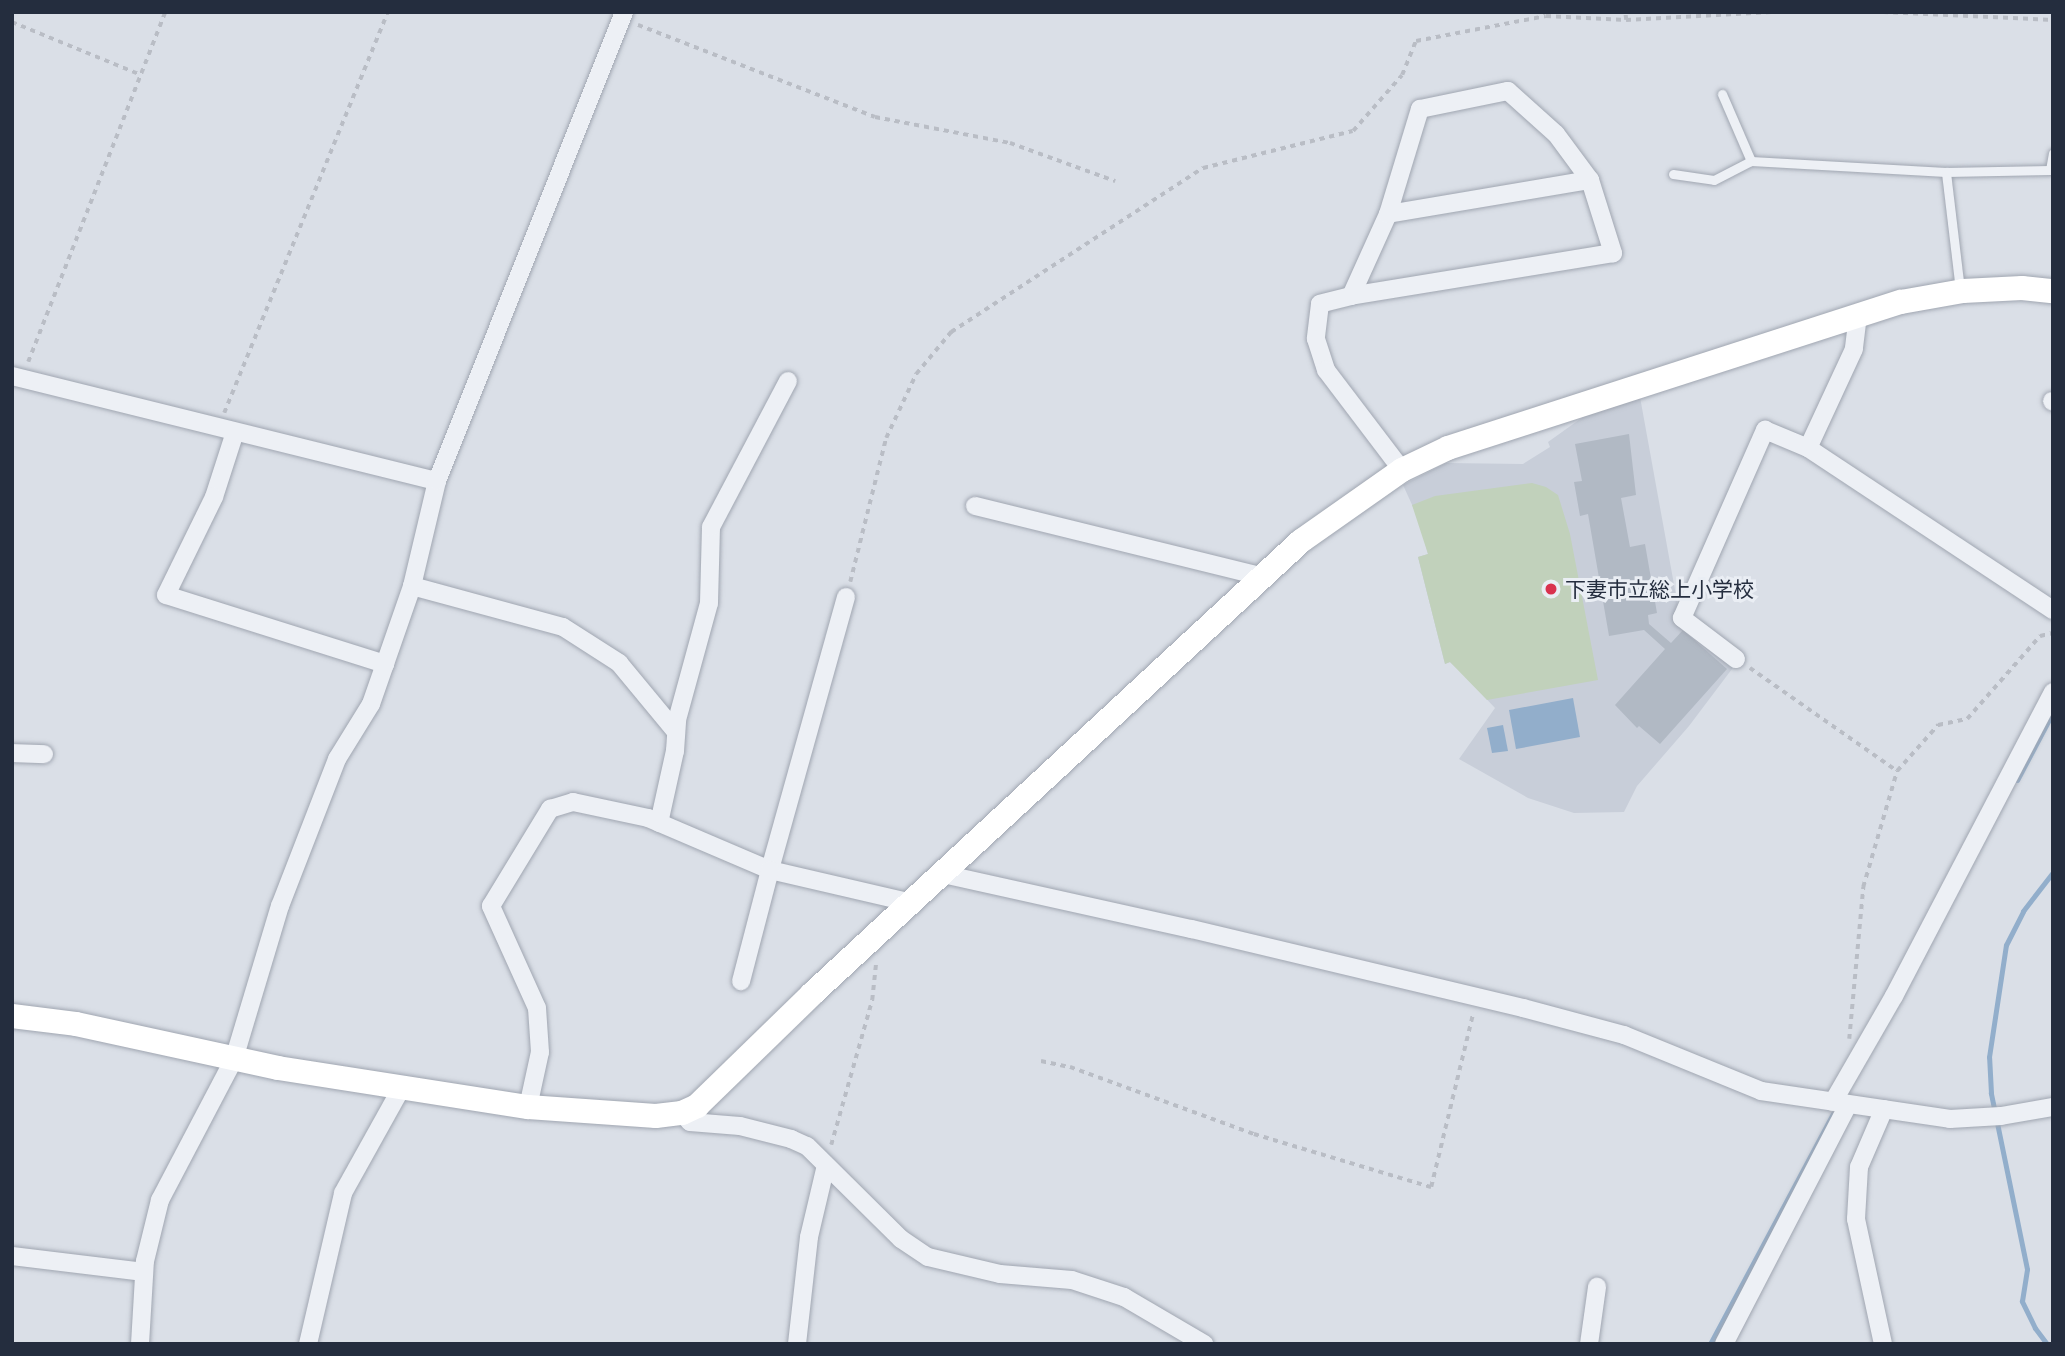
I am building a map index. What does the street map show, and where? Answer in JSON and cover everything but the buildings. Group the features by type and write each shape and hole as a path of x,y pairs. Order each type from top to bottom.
{"street":[{"path":"140,1344 144,1272 160,1200 234,1059 280,906 337,759 371,704 412,586 437,481 623,15"},
{"path":"1351,296 1388,214 1420,108 1508,91 1556,134 1590,180 1613,253 1351,296 1320,304 1316,339 1326,370 1402,470"},
{"path":"1388,214 1590,180"},
{"path":"12,1016 76,1024 234,1059 528,1107 656,1116 682,1113 696,1106 1301,541 1402,470 1448,448 1901,302 1960,292 2022,288 2053,291"},
{"path":"1808,448 1854,349 1858,316"},
{"path":"17,377 437,481"},
{"path":"659,823 676,732 709,603 711,527 788,381"},
{"path":"226,430 214,497 166,595 385,664"},
{"path":"1737,659 1682,618 1765,430 1808,448 2053,610"},
{"path":"975,506 1263,577"},
{"path":"412,586 563,627 619,663 676,732"},
{"path":"741,981 846,597"},
{"path":"1724,1344 1841,1103 1845,1079 1894,996 2053,692"},
{"path":"12,753 44,754"},
{"path":"528,1107 540,1052 537,1008 491,906 550,809 573,802 659,823 770,870 912,903"},
{"path":"943,874 1192,929 1624,1035 1762,1091 1950,1119 1994,1116 2053,1107"},
{"path":"308,1344 343,1194 402,1087"},
{"path":"1883,1344 1856,1219 1859,1167 1884,1109"},
{"path":"682,1113 690,1122 740,1126 791,1139 807,1146 901,1240 928,1257 1000,1274 1072,1280 1124,1297 1204,1344"},
{"path":"797,1344 809,1237 825,1164"},
{"path":"12,1256 144,1272"},
{"path":"1589,1344 1597,1287"}],"lane":[{"path":"1722,94 1751,161"},
{"path":"1673,174 1714,180 1751,161 1946,172 2050,170 2053,153"},
{"path":"1946,172 1960,292"}],"path":[{"path":"17,377 165,12"},
{"path":"226,430 388,12"},
{"path":"1625,12 1626,20"},
{"path":"846,597 886,438 916,373 951,332 1203,168 1353,131 1402,75 1416,41 1546,16 1626,20 1772,12"},
{"path":"1883,12 2053,20"},
{"path":"623,15 875,117 1010,143 1115,181"},
{"path":"12,22 141,75"},
{"path":"1845,1079 1863,887 1897,771 1938,725 1967,719 2040,636 2053,633"},
{"path":"1737,659 1897,771"},
{"path":"825,1164 872,1000 879,933"},
{"path":"1041,1061 1070,1067 1254,1134 1431,1187 1477,998"}],"shaded area":[{"name":"下妻市立総上小学校","path":"1640,397 1679,612 1735,665 1689,726 1637,786 1624,812 1574,813 1528,798 1459,759 1495,708 1450,662 1445,664 1418,557 1428,554 1419,520 1403,485 1446,463 1523,464 1550,447 1548,442 1590,412"}],"green space":[{"path":"1532,483 1546,487 1558,495 1570,534 1598,680 1487,700 1450,662 1445,664 1418,557 1428,554 1412,505 1435,496"}],"water":[{"path":"1573,698 1580,737 1516,749 1509,710"},
{"path":"1503,725 1508,751 1492,753 1487,728"}],"waterway":[{"path":"2017,780 2053,712"},
{"path":"2047,1344 2035,1328 2022,1301 2027,1269 1991,1093 1989,1057 2006,945 2023,911 2053,872"},
{"path":"1710,1344 1833,1114"}],"place":[{"name":"下妻市立総上小学校","path":"1551,589"}]}
